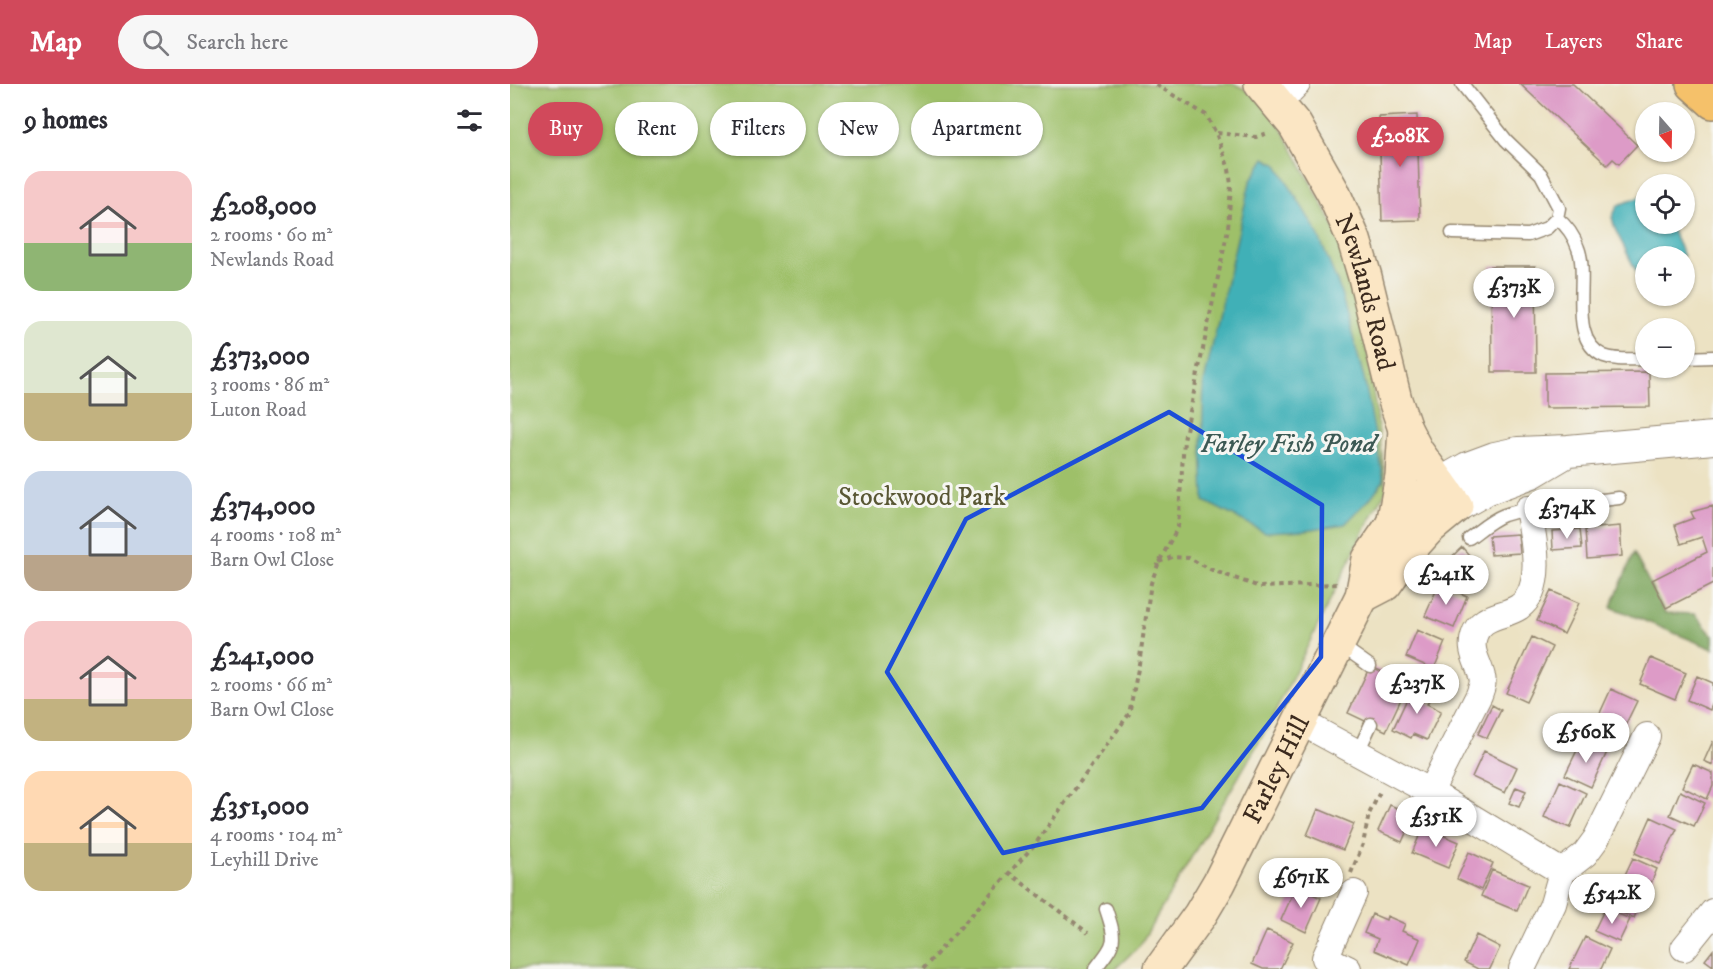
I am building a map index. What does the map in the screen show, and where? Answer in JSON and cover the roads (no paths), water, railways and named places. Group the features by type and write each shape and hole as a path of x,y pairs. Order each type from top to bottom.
{"highway":[{"path":"1694,84 1713,102"}],"main road":[{"name":"Newlands Road","path":"1283,99 1333,192 1354,240 1395,400 1405,429 1417,452 1448,495"},
{"path":"1393,524 1402,476 1405,429"},
{"path":"1355,590 1385,584 1409,550 1428,529 1448,495"},
{"name":"Farley Hill","path":"1161,969 1200,915 1219,883 1338,643 1355,590 1369,559 1393,524 1448,495"}],"street":[{"path":"1448,495 1486,489 1532,472 1568,451 1713,438"},
{"path":"1430,792 1483,683 1475,658 1474,636 1479,626 1491,617 1518,608 1524,602 1534,579 1535,546 1528,509"},
{"path":"1299,721 1430,792 1562,872"},
{"path":"1522,969 1553,904 1562,872 1585,854 1596,839 1647,736"},
{"path":"1348,969 1322,964 1354,893"},
{"path":"1684,948 1713,912"}],"lane":[{"path":"1452,233 1528,235 1547,228 1557,218 1559,208 1541,174 1506,140 1462,84"},
{"path":"1557,218 1567,227 1579,249 1581,320 1591,346 1603,356 1635,359"},
{"path":"1695,358 1713,357"},
{"path":"1469,538 1487,524 1503,516 1528,509 1619,498"},
{"path":"1338,643 1370,666"},
{"path":"1358,752 1371,724"},
{"path":"1095,969 1109,951 1114,936 1106,909"}],"water":[{"name":"Farley Fish Pond","path":"1265,158 1277,165 1317,232 1340,289 1364,378 1384,480 1369,500 1345,524 1306,530 1265,532 1204,501 1202,443 1204,382 1250,182"},
{"path":"1635,199 1635,234 1674,234 1679,246 1635,246 1635,269 1615,229 1612,217 1618,205"}],"park label":[{"name":"Stockwood Park","path":"922,496"}]}
